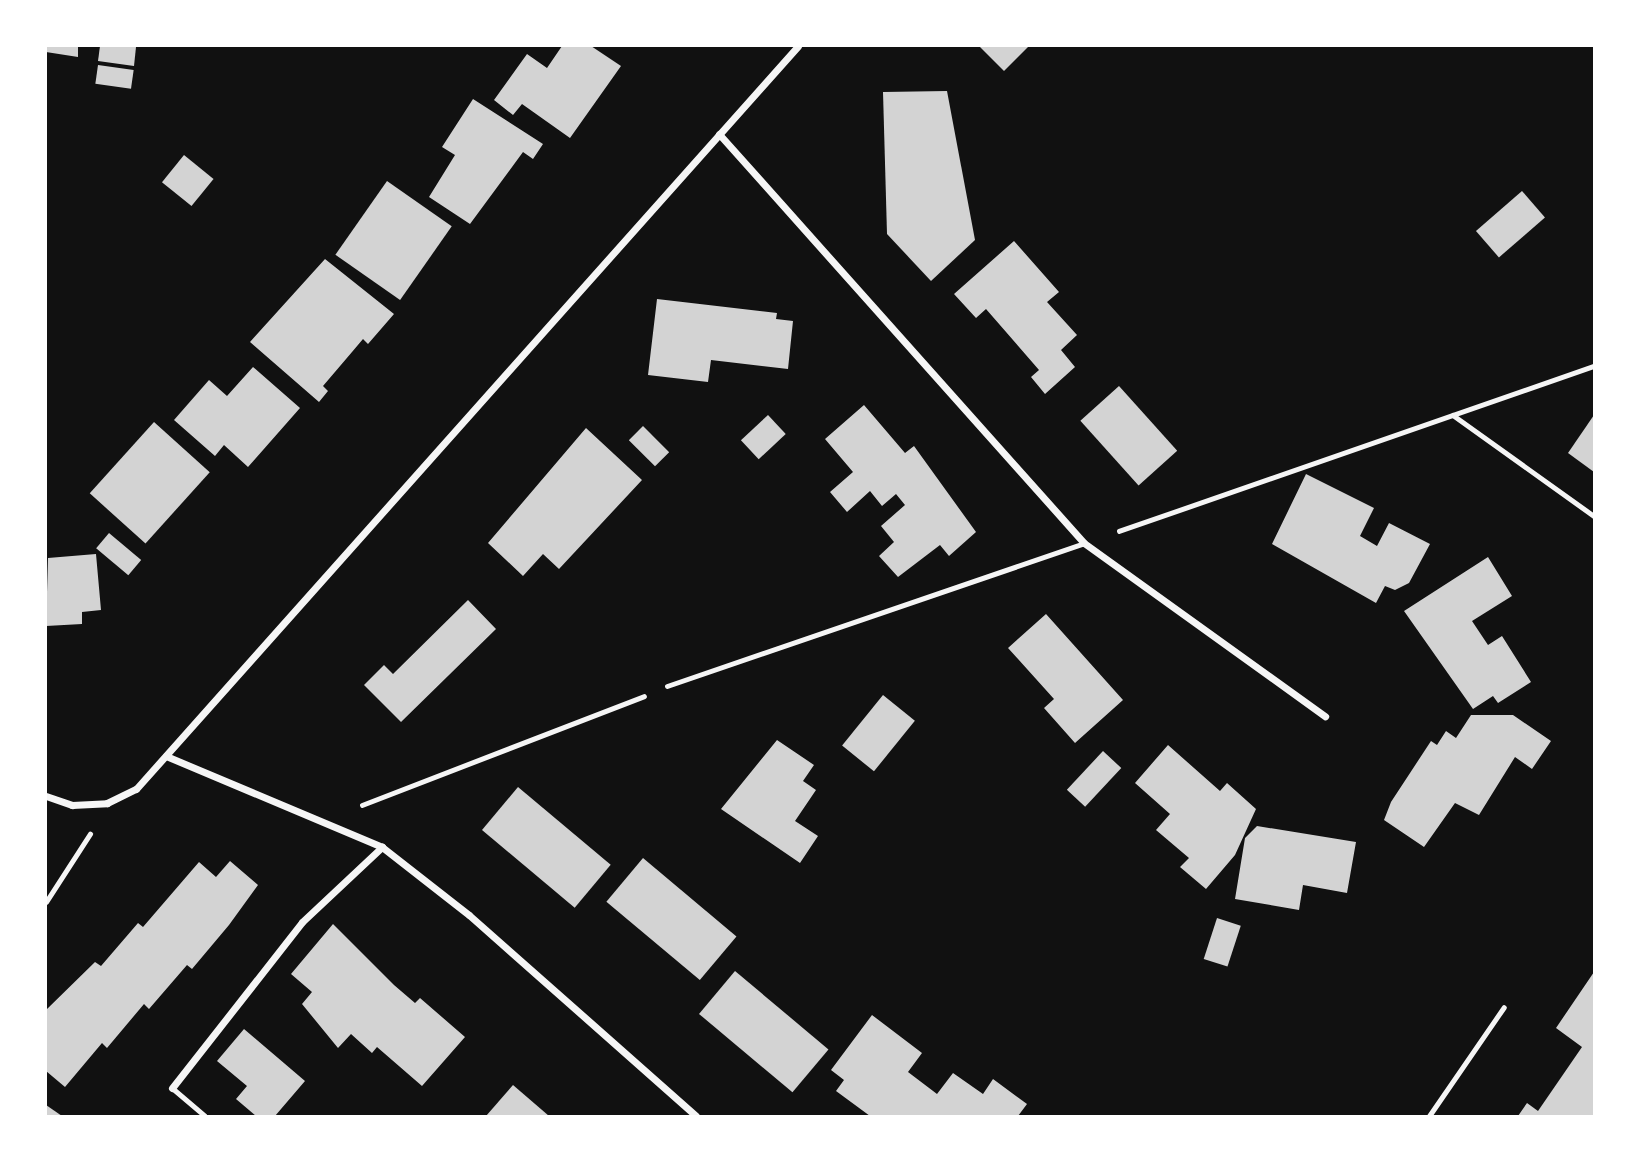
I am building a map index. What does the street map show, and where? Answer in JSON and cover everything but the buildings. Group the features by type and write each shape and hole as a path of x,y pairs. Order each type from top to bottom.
{"street":[{"path":"46,796 72,805 107,803 136,789 798,46"},
{"path":"719,134 1084,543 1325,716"},
{"path":"166,756 327,819 382,847 469,915 695,1116"},
{"path":"172,1088 302,922 382,847"}],"lane":[{"path":"667,686 1084,543"},
{"path":"1429,1116 1504,1007"},
{"path":"172,1088 205,1116"}],"path":[{"path":"1084,543 1594,366"},
{"path":"1452,415 1594,516"},
{"path":"327,819 667,686"},
{"path":"46,901 107,803"}]}
